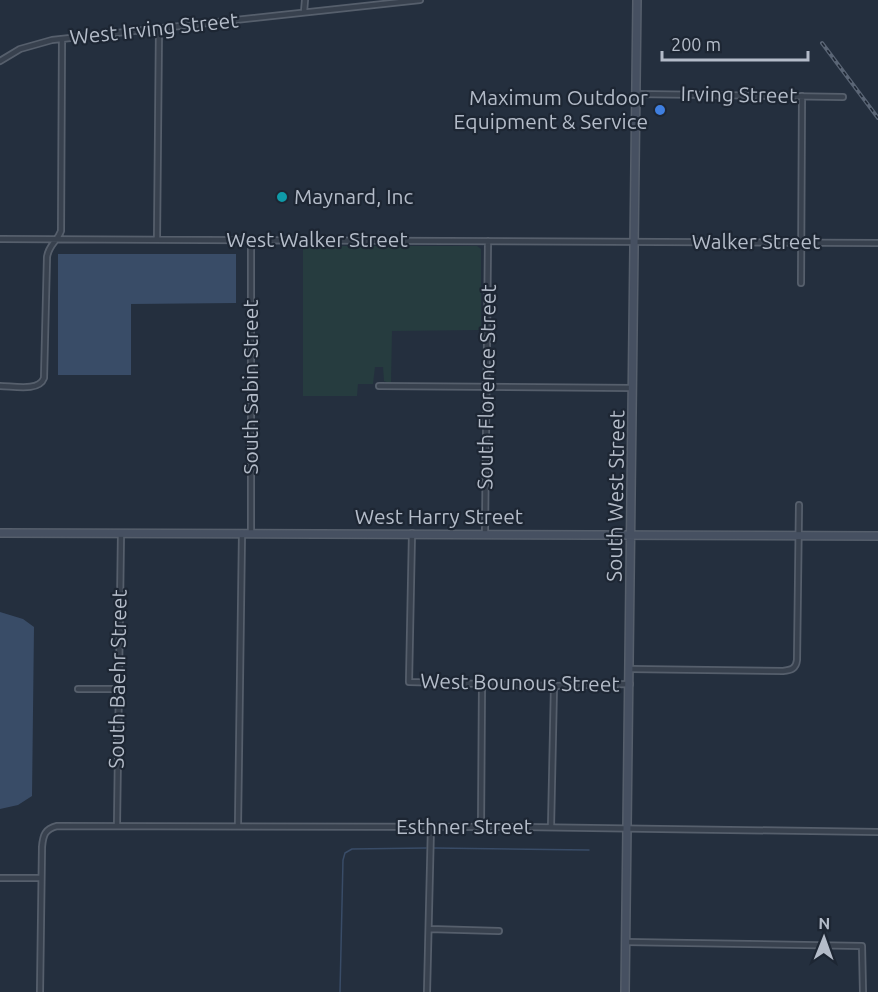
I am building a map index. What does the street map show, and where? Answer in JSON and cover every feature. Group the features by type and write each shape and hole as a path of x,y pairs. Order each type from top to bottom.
{"main road":[{"name":"South West Street","path":"625,992 637,0"},
{"name":"West Harry Street","path":"0,533 878,536"}],"street":[{"path":"304,0 304,12"},
{"name":"West Irving Street","path":"0,61 33,44 62,39 420,0"},
{"path":"157,239 159,28"},
{"path":"0,386 37,386 43,382 48,248 61,231 62,39"},
{"name":"Irving Street","path":"635,94 843,97"},
{"path":"801,283 802,96"},
{"name":"West Walker Street","path":"0,239 634,241"},
{"name":"South Sabin Street","path":"238,825 247,533 251,240"},
{"name":"South Florence Street","path":"485,534 488,241"},
{"name":"Walker Street","path":"634,241 878,243"},
{"path":"379,386 633,388"},
{"path":"798,535 799,505"},
{"name":"South Baehr Street","path":"117,825 121,533"},
{"name":"West Bounous Street","path":"412,533 409,682 554,686 630,684"},
{"name":"West Bounous Street","path":"630,669 792,670 797,660 798,535"},
{"path":"481,827 482,684"},
{"path":"551,827 554,686"},
{"path":"78,688 118,689"},
{"name":"Esthner Street","path":"41,878 43,836 51,828 71,825 551,827 878,832"},
{"path":"428,992 431,826"},
{"path":"0,878 41,878 40,992"},
{"path":"429,929 499,931"},
{"path":"626,942 862,946 862,992"}],"green space":[{"path":"303,246 477,246 481,249 481,330 392,331 391,384 384,381 383,367 375,367 373,384 358,384 357,396 303,396"}],"water":[{"path":"58,254 236,254 236,303 131,304 131,375 58,375"},
{"path":"0,612 23,619 34,627 32,796 18,805 0,809"}],"waterway":[{"path":"340,992 345,853 352,849 426,848"},
{"path":"434,848 589,850"}],"railway":[{"path":"822,43 878,118"}],"place":[{"name":"Maximum Outdoor Equipment & Service","path":"660,110"},
{"name":"Maynard, Inc","path":"282,197"}]}
